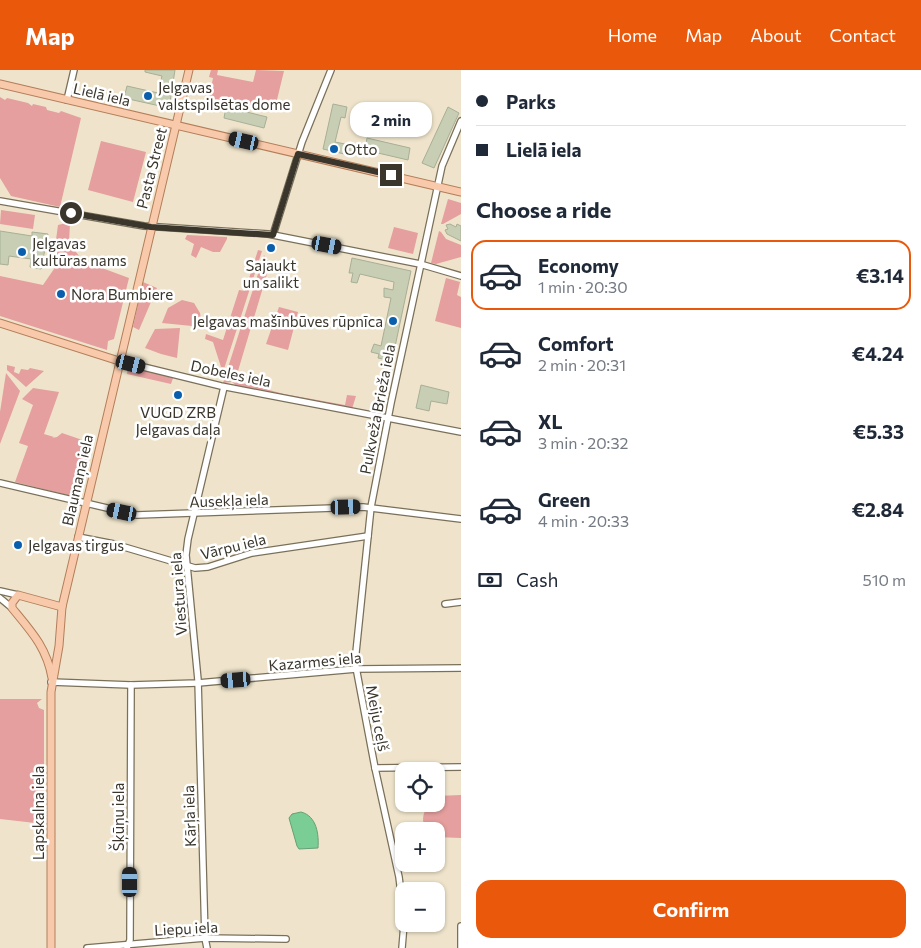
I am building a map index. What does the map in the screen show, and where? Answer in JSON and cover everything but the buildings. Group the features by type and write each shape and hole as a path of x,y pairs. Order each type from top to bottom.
{"main road":[{"name":"Pasta Street","path":"119,361 189,70"},
{"name":"Lielā iela","path":"0,84 461,192"},
{"name":"Dobeles iela","path":"0,323 119,361"},
{"name":"Blaumaņa iela","path":"62,607 119,361"},
{"path":"12,608 12,603 18,595 62,607"},
{"name":"Lapskalna iela","path":"52,680 55,674 62,607"},
{"name":"Lapskalna iela","path":"12,608 44,650 49,660 52,680 51,948"}],"street":[{"path":"67,100 74,70"},
{"path":"273,235 298,154 331,70"},
{"name":"Pulkveža Brieža iela","path":"356,669 355,662 371,507 388,418 437,186 442,166 461,121"},
{"path":"0,201 151,227 273,235 420,264 461,276"},
{"name":"Dobeles iela","path":"119,361 224,387 461,432"},
{"name":"Viestura iela","path":"198,683 186,555 224,387"},
{"name":"Ausekļa iela","path":"0,483 137,515 371,507 461,519"},
{"name":"Vārpu iela","path":"78,538 114,544 188,567 208,567 252,553 368,536"},
{"path":"0,591 18,595"},
{"name":"Lapskalna iela","path":"0,598 12,608"},
{"path":"445,604 461,602"},
{"name":"Kazarmes iela","path":"52,680 131,685 198,683 356,669 461,668"},
{"name":"Meiju ceļš","path":"356,669 400,882"},
{"name":"Kārļa iela","path":"198,683 205,938 207,948"},
{"name":"Šķūņu iela","path":"127,946 130,940 131,685"},
{"path":"375,768 461,767"},
{"path":"461,926 461,948"},
{"path":"402,948 403,932"},
{"name":"Liepu iela","path":"87,948 205,938 286,939"}],"shaded area":[{"path":"211,70 218,70 217,75 253,82 256,70 284,71 274,112 209,98 213,78 209,77"},
{"path":"0,97 5,100 7,98 28,103 32,106 33,104 46,107 47,110 59,113 61,111 81,118 60,207 11,196 0,178"},
{"path":"101,141 146,152 133,202 88,190"},
{"path":"448,199 461,203 461,214 441,224"},
{"path":"1,210 35,215 33,229 0,224"},
{"path":"70,222 69,243 83,261 129,278 114,339 108,341 107,350 0,316 0,276 43,285 54,269 58,248 55,247 58,225"},
{"path":"394,227 418,233 413,254 388,248"},
{"path":"439,231 446,239 461,245 461,257 436,264 431,263"},
{"path":"187,235 227,237 227,239 220,252 213,252 201,247 196,258 191,255 194,244 185,239"},
{"path":"258,250 262,251 224,369 221,367 213,342 205,339 206,334 223,340 239,290 245,291"},
{"path":"264,255 270,264 235,381 284,394 345,405 347,395 356,396 352,409 238,387 232,382 223,383"},
{"path":"446,278 460,282 457,295 461,297 461,328 435,321"},
{"path":"143,282 157,288 139,330 133,327"},
{"path":"182,300 194,303 200,313 202,327 162,323 168,308"},
{"path":"279,307 298,312 288,350 266,344"},
{"path":"180,328 177,358 145,348 155,329"},
{"path":"7,365 15,367 14,372 19,374 21,369 28,370 30,368 44,371 26,387 7,370"},
{"path":"128,366 173,378 171,384 127,374"},
{"path":"6,373 20,391 0,444 0,412"},
{"path":"33,388 59,392 44,434 54,437 52,438 57,437 62,433 91,443 79,498 15,482 28,446 19,443 33,405 22,399"},
{"path":"0,699 42,699 37,703 39,708 44,710 44,824 0,819"},
{"path":"461,795 461,838 445,837 445,822 424,822 425,812 445,812 445,796"},
{"path":"301,812 311,817 314,822 318,837 318,848 299,849 297,846 289,818 292,814"}],"place":[{"name":"Jelgavas valstspilsētas dome","path":"148,96"},
{"name":"Otto","path":"334,149"},
{"name":"Sajaukt un salikt","path":"271,248"},
{"name":"Jelgavas kultūras nams","path":"22,252"},
{"name":"Nora Bumbiere","path":"61,294"},
{"name":"Jelgavas mašīnbūves rūpnīca","path":"393,321"},
{"name":"VUGD ZRB Jelgavas daļa","path":"178,395"},
{"name":"Jelgavas tirgus","path":"18,545"}],"route":[{"path":"71,213 151,227 273,235 298,154 391,175"}]}
